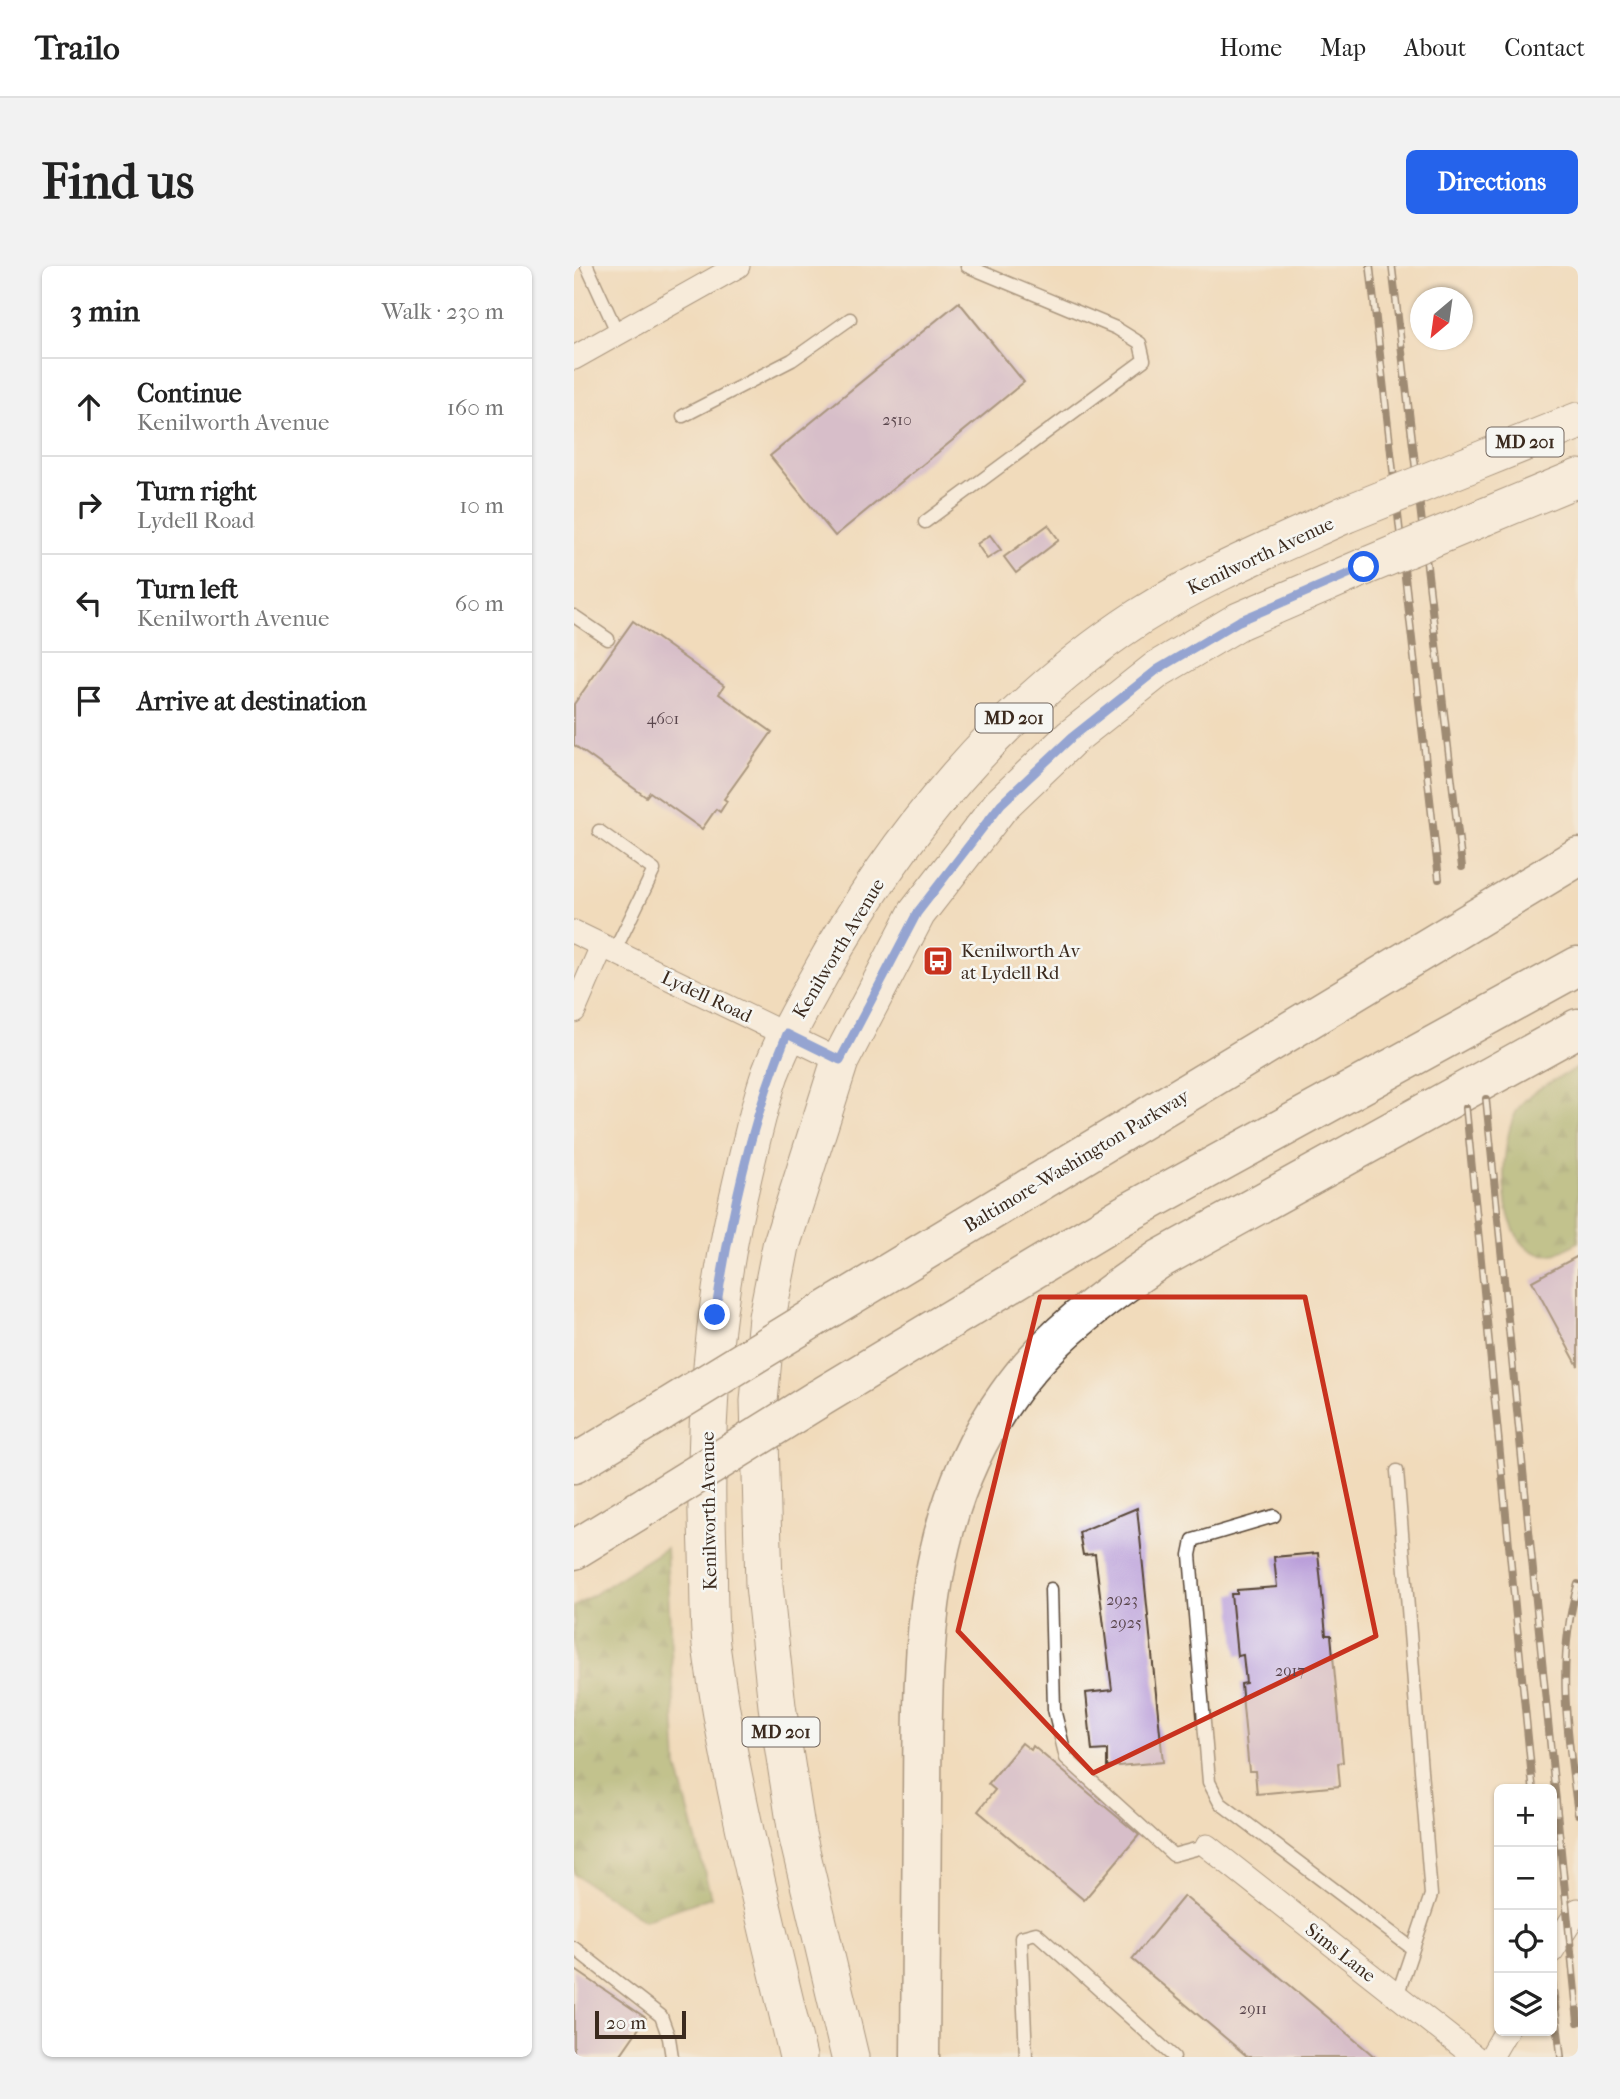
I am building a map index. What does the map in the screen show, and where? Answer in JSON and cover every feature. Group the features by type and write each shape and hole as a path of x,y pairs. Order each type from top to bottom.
{"highway":[{"name":"Baltimore-Washington Parkway","path":"574,1464 1578,857"},
{"path":"574,1550 1124,1215 1578,966"},
{"path":"920,2057 923,1693 927,1616 939,1542 952,1502 974,1452 1007,1395 1056,1337 1099,1300 1160,1259 1578,1028"}],"main road":[{"name":"Kenilworth Avenue","path":"799,2057 735,1790 711,1640 705,1465 715,1315 725,1253 769,1077 787,1034 841,935 897,850 954,780 1034,697 1136,620 1212,574 1344,515 1578,421"},
{"name":"MD 201","path":"850,2057 797,1834 777,1706 764,1585 759,1401 767,1318 781,1246 840,1060 917,913 1001,804 1051,757 1158,669 1239,621 1578,478"}],"street":[{"path":"574,358 738,266"},
{"name":"Lydell Road","path":"574,932 840,1060"},
{"path":"574,1011 608,949"},
{"name":"Sims Lane","path":"1207,1846 1475,2057"},
{"path":"1557,1943 1578,1910"},
{"path":"1491,2057 1503,2036"}],"lane":[{"path":"587,266 618,334"},
{"path":"925,522 1144,360 1140,343 1116,328 967,266"},
{"path":"683,416 792,360 850,319"},
{"path":"574,616 608,639"},
{"path":"598,831 654,870 608,949"},
{"path":"1397,1471 1431,1895 1397,1996"},
{"path":"1274,1516 1194,1540 1192,1547 1209,1782 1220,1803 1413,1949"},
{"path":"1051,1589 1054,1709 1066,1758 1173,1856 1207,1846"},
{"path":"1026,2057 1021,1937 1035,1933 1174,2057"},
{"path":"574,1948 661,2016 670,2038 672,2057"}],"highlighted area":[{"path":"1040,1297 1305,1297 1376,1636 1093,1773 958,1631"}],"green space":[{"path":"1578,1068 1578,1242 1554,1254 1534,1252 1520,1239 1510,1220 1505,1195 1504,1169 1512,1122 1520,1106 1532,1094"},
{"path":"666,1548 677,1766 711,1897 644,1920 574,1874 574,1607"}],"building":[{"path":"959,302 1024,382 835,536 770,456"},
{"path":"1048,525 1059,540 1016,573 1004,557"},
{"path":"990,535 1001,550 987,559 977,544"},
{"path":"633,621 724,686 719,694 772,732 724,799 727,801 720,812 716,809 702,829 650,792 646,797 574,745 574,704"},
{"path":"1578,1256 1578,1366 1532,1281"},
{"path":"1137,1508 1163,1762 1107,1767 1107,1750 1092,1751 1086,1693 1112,1690 1095,1554 1083,1555 1079,1532"},
{"path":"1318,1553 1326,1635 1331,1635 1343,1762 1338,1763 1340,1786 1257,1794 1255,1771 1249,1771 1241,1684 1246,1683 1243,1655 1237,1656 1231,1594 1237,1594 1237,1590 1277,1587 1274,1557"},
{"path":"1022,1743 1031,1750 1033,1746 1139,1835 1084,1900 978,1811 995,1790 988,1784"},
{"path":"1184,1896 1375,2057 1248,2057 1132,1959"},
{"path":"574,1969 646,2018 619,2057 574,2057"}],"railway":[{"path":"1370,266 1439,879"},
{"path":"1392,266 1462,867"},
{"path":"1486,1099 1578,2022"},
{"path":"1466,1108 1533,1784"},
{"path":"1578,1584 1571,1613 1565,1670 1568,1727 1578,1814"},
{"path":"1557,2023 1561,2057"}],"place":[{"name":"Kenilworth Av at Lydell Rd","path":"938,961"}],"route":[{"path":"715,1315 725,1253 751,1143 769,1077 787,1034 840,1060 917,913 1001,804 1071,738 1158,669 1239,621 1364,567"}]}
